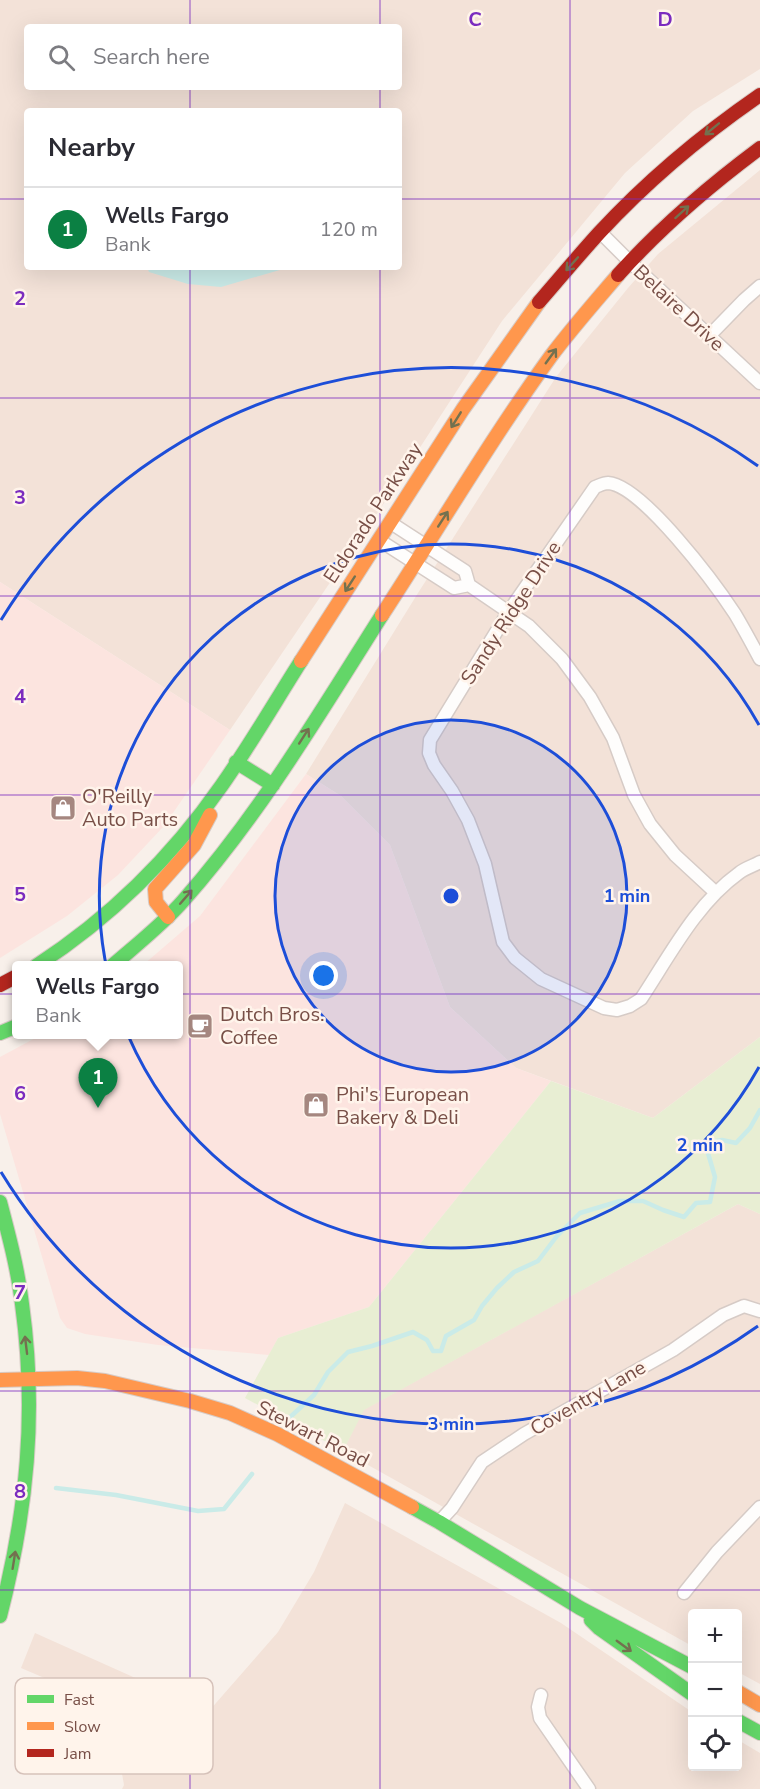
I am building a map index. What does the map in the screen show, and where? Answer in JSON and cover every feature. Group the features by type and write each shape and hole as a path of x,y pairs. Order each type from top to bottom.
{"main road":[{"name":"Eldorado Parkway","path":"44,961 82,936 126,898 185,836 222,785 463,409 513,335 552,285 647,185 724,120 760,95"},
{"path":"118,961 184,900 230,844 273,785 426,545 551,356 587,310 630,262 684,209 760,148"},
{"path":"236,762 273,785"},
{"path":"168,917 156,904 155,889 200,837 222,785"},
{"path":"0,1616 12,1577 25,1489 30,1379 17,1270 1,1208"},
{"name":"Stewart Road","path":"0,1380 77,1378 105,1381 230,1413 277,1434 439,1522 580,1608 688,1665"},
{"name":"Stewart Road","path":"580,1608 599,1628 688,1690"},
{"path":"742,1694 760,1705"},
{"path":"742,1723 760,1733"}],"street":[{"name":"Belaire Drive","path":"600,232 760,383"},
{"path":"709,336 760,286"},
{"name":"Sandy Ridge Drive","path":"715,892 690,924 641,999 630,1006 617,1010 604,1008 541,979 515,958 503,942 485,864 468,820 434,765 429,753 430,740 509,611 595,487 607,483 626,489 653,513 696,560 735,614 760,659"},
{"path":"391,523 465,571 469,585 529,626 562,659 583,688 613,738 634,795 650,824 675,855 715,892 741,872 760,862"},
{"path":"379,540 454,588 469,585"},
{"name":"Coventry Lane","path":"439,1522 452,1508 482,1462 524,1434 673,1350 723,1315 744,1306 760,1311"},
{"path":"684,1593 717,1552 760,1507"},
{"path":"541,1695 538,1707 540,1718 589,1789"}],"shaded area":[{"path":"0,0 760,0 760,69 693,111 625,173 502,321 384,503 230,730 0,582"},
{"path":"760,170 760,1037 653,1118 516,1068 450,1007 390,845 341,796 306,774 556,377 658,254"},
{"path":"0,582 230,730 164,826 118,875 67,916 0,958"},
{"path":"306,774 341,796 390,845 450,1007 516,1068 551,1081 369,1307 278,1338 269,1355 158,1345 85,1334 67,1328 60,1318 0,1114 0,1057 34,1039 183,1039 183,961 148,961 200,916"},
{"path":"738,1204 760,1214 760,1684 742,1674 742,1609 688,1609 688,1644 343,1451 363,1410"},
{"path":"345,1503 561,1623 688,1709 688,1771 742,1771 742,1742 760,1753 760,1789 122,1789 124,1785 122,1774 213,1774 213,1706 278,1632 314,1572"},
{"path":"35,1633 135,1678 44,1678 21,1668"}],"green space":[{"path":"760,1037 760,1214 738,1204 364,1410 343,1451 245,1398 278,1338 369,1307 551,1081 653,1118"}],"water":[{"path":"148,270 280,270 221,287 188,284"}],"waterway":[{"path":"287,1420 314,1395 328,1372 348,1352 413,1332 427,1340 433,1351 441,1351 446,1336 474,1320 497,1288 514,1272 538,1261 557,1236 580,1213 620,1201 643,1201 684,1217 696,1203 710,1202 715,1177 705,1143 722,1140 736,1143 750,1128 760,1110"},
{"path":"56,1488 116,1495 198,1511 224,1509 252,1474"}],"traffic: fast":[{"path":"118,961 175,910 238,833 312,726 382,615"},
{"path":"43,961 114,907 182,837 232,770 301,661"},
{"path":"236,762 273,785"},
{"path":"0,1033 12,1028"},
{"path":"0,1202 16,1266 22,1304 29,1384 27,1462 23,1500 0,1616"},
{"path":"412,1507 580,1608 688,1665"},
{"path":"591,1620 688,1691"},
{"path":"742,1723 760,1733"}],"traffic: slow":[{"path":"382,615 529,387 567,335 618,275"},
{"path":"301,661 463,409 539,302"},
{"path":"168,917 156,902 155,889 194,845 210,815"},
{"path":"0,1380 77,1378 105,1381 230,1413 277,1434 412,1507"},
{"path":"742,1694 760,1705"}],"traffic: jam":[{"path":"539,302 599,233 636,195 717,126 760,95"},
{"path":"618,275 686,208 760,148"},
{"path":"0,985 12,979"}],"place":[{"name":"O'Reilly Auto Parts","path":"63,808"},
{"name":"Dutch Bros. Coffee","path":"200,1026"},
{"name":"Phi's European Bakery & Deli","path":"316,1105"},
{"name":"Wells Fargo","path":"98,1108"}]}
